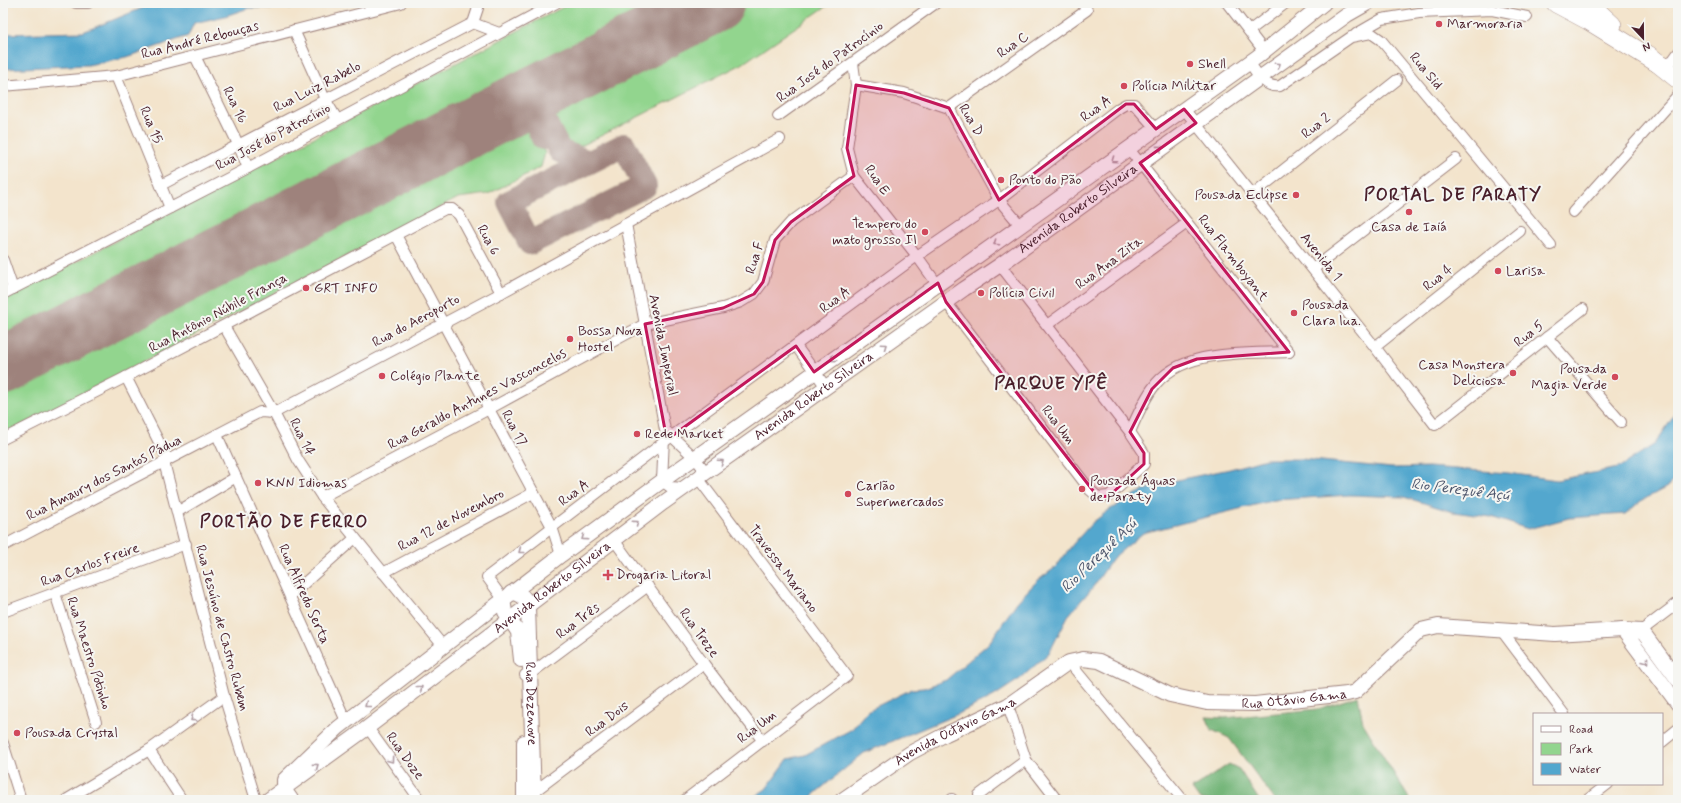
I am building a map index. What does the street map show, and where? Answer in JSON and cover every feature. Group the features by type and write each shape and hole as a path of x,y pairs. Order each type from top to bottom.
{"highway":[{"path":"1556,3 1670,61"},
{"path":"1588,3 1670,61 1678,80"}],"street":[{"path":"76,3 88,3"},
{"name":"Rua André Rebouças","path":"3,86 116,76 401,3"},
{"name":"Rua José do Patrocínio","path":"3,294 248,168 556,3"},
{"name":"Rua José do Patrocínio","path":"778,116 936,3"},
{"name":"Rua C","path":"949,108 1087,10 1082,3"},
{"path":"1227,3 1264,51"},
{"path":"1249,31 1286,3"},
{"name":"Avenida Roberto Silveira","path":"268,800 346,721 561,555 937,284 1129,150 1264,51 1324,3"},
{"name":"Avenida Roberto Silveira","path":"264,800 366,730 684,488 1000,265 1347,15 1368,3"},
{"path":"476,6 473,23 499,33"},
{"path":"1351,37 1382,19 1420,13 1492,10 1526,17"},
{"name":"Rua Luiz Rabelo","path":"161,184 473,23"},
{"path":"294,30 325,99 337,119"},
{"name":"Rua Sid","path":"1249,62 1260,77 1270,86 1280,86 1351,37 1371,33 1381,40 1551,245"},
{"name":"Rua 16","path":"195,56 238,144 248,168"},
{"name":"Rua E","path":"853,63 856,85 847,148 854,176 917,256 937,284"},
{"name":"Rua 15","path":"116,76 170,208"},
{"name":"Rua 2","path":"1253,194 1397,80"},
{"name":"Rua D","path":"856,85 904,93 949,108 999,200 1021,226"},
{"path":"1573,212 1678,95"},
{"name":"Rua A","path":"507,596 487,578 667,436 796,346 917,256 999,200 1119,108 1126,104 1134,104 1156,129"},
{"name":"Avenida 1","path":"1184,109 1375,347 1435,425"},
{"name":"Rua do Aeroporto","path":"217,435 260,412 274,413 501,293 780,139"},
{"name":"Rua Flamboyant","path":"1129,150 1288,352 1197,359 1173,368 1152,388 1130,432"},
{"path":"1313,270 1456,159"},
{"name":"Rua F","path":"644,324 723,308 741,302 754,294 763,282 775,240 791,222 854,176"},
{"name":"Rua Antônio Núbile França","path":"3,439 126,377 445,209"},
{"name":"Rua 6","path":"445,209 452,209 459,215 501,293"},
{"name":"Rua Ana Zita","path":"1046,325 1187,223"},
{"name":"Avenida Imperial","path":"626,224 644,324 667,436 662,481"},
{"name":"Rua 4","path":"1375,347 1520,231"},
{"name":"Rua 17","path":"396,235 552,527"},
{"path":"3,260 13,289"},
{"path":"1000,265 1130,432"},
{"path":"937,284 944,292 946,302"},
{"path":"917,299 918,308 921,312 926,314 931,313"},
{"name":"Rua Um","path":"946,302 1090,490 1098,497 1109,496 1144,464 1144,453 1130,432"},
{"name":"Rua 5","path":"1435,425 1583,308"},
{"name":"Rua Geraldo Antunes Vasconcelos","path":"322,497 644,324"},
{"name":"Rua 14","path":"224,326 274,413 298,460 322,497 443,646"},
{"path":"1547,337 1621,422"},
{"path":"796,346 826,387"},
{"name":"Rua Jesuíno de Castro Rubem","path":"126,377 166,461 177,512 224,696 256,800"},
{"name":"Rua Amaury dos Santos Pádua","path":"3,546 217,435"},
{"name":"Rua Alfredo Serta","path":"217,435 346,721"},
{"path":"667,436 695,458 702,467 702,471 698,478"},
{"path":"177,512 236,477"},
{"name":"Travessa Mariano","path":"698,478 846,676"},
{"path":"662,481 670,487 684,488"},
{"name":"Rua 12 de Novembro","path":"383,573 533,492"},
{"path":"552,527 561,555"},
{"path":"290,596 355,538"},
{"name":"Rua Treze","path":"614,540 704,664 763,741"},
{"name":"Rua Carlos Freire","path":"3,612 186,544"},
{"name":"Rua Três","path":"527,674 648,586"},
{"name":"Rua Maestro Potinho","path":"55,593 96,722"},
{"path":"507,596 520,594 524,597 528,606"},
{"name":"Rua Dezenove","path":"507,596 503,608 518,632 527,674"},
{"path":"1678,603 1642,631 1678,680"},
{"name":"Rua Dezenove","path":"528,606 527,674 529,795"},
{"name":"Rua Otávio Gama","path":"1069,662 1083,659 1099,661 1170,695 1207,703 1255,704 1355,692 1421,630 1438,626 1556,634 1626,635 1642,631"},
{"path":"1501,630 1563,713"},
{"path":"1626,635 1678,704"},
{"path":"1069,662 1183,800"},
{"name":"Avenida Octávio Gama","path":"842,800 910,753 946,734 1008,705 1069,662"},
{"name":"Rua Dois","path":"529,795 704,664"},
{"name":"Rua Um","path":"684,800 846,676"},
{"path":"66,800 149,750 224,696"},
{"path":"1008,705 1026,760 1058,800"},
{"path":"346,721 353,729 366,730"},
{"path":"1663,741 1678,729"},
{"name":"Rua Doze","path":"366,730 420,800"},
{"path":"335,731 343,731 348,738 348,742"},
{"path":"4,748 21,800"},
{"path":"149,750 182,800"},
{"path":"979,795 1026,760"},
{"path":"1587,800 1607,785"},
{"path":"283,786 294,800"}],"highlighted area":[{"path":"856,85 904,93 949,108 999,200 1126,104 1134,104 1156,129 1184,109 1196,123 1140,163 1289,352 1197,359 1173,368 1152,389 1130,432 1144,453 1144,464 1109,496 1098,497 946,302 938,283 814,372 796,346 672,436 665,430 645,324 723,308 754,294 763,282 775,240 791,222 854,176 847,148"}],"green space":[{"path":"571,3 681,3 3,349 3,300"},
{"path":"748,3 831,3 742,64 575,149 563,145 548,113 553,102"},
{"path":"518,119 531,125 545,153 541,167 488,194 458,198 3,435 3,383"},
{"path":"1358,696 1363,723 1410,800 1275,800 1229,738 1212,730 1206,717 1225,718 1318,709"},
{"path":"1229,764 1239,769 1259,800 1200,800 1192,789"}],"water":[{"path":"155,3 337,3 296,8 249,8 225,16 194,23 188,36 127,57 88,65 3,69 3,34 83,32"},
{"name":"Rio Perequê Açú","path":"1678,410 1678,474 1669,486 1641,501 1625,514 1569,518 1528,529 1491,517 1453,512 1404,497 1350,495 1275,500 1143,533 1113,558 1093,587 1068,616 1049,653 1020,679 994,696 958,714 864,753 807,800 749,800 766,789 788,759 805,755 852,729 867,711 912,689 924,688 946,680 989,643 1017,602 1037,581 1056,567 1073,544 1092,523 1109,510 1136,494 1163,483 1230,469 1266,459 1302,459 1392,468 1429,467 1508,473 1557,480 1618,468 1655,444"}],"taxiway":[{"path":"549,87 541,114 560,151 589,162"},
{"path":"514,106 534,118 543,138"},
{"path":"624,145 645,186 530,243 509,202 624,145"}],"runway":[{"path":"3,366 715,3"}],"place":[{"name":"Marmoraria","path":"1439,24"},
{"name":"Shell","path":"1190,64"},
{"name":"Polícia Militar","path":"1124,86"},
{"name":"Ponto do Pão","path":"1001,180"},
{"name":"Pousada Eclipse","path":"1296,195"},
{"name":"Casa de Iaiá","path":"1409,212"},
{"name":"Tempero do mato grosso II","path":"925,232"},
{"name":"Larisa","path":"1498,271"},
{"name":"GRT INFO","path":"306,288"},
{"name":"Polícia Civil","path":"981,293"},
{"name":"Pousada Clara lua.","path":"1294,313"},
{"name":"Bossa Nova Hostel","path":"570,339"},
{"name":"Casa Monstera Deliciosa","path":"1513,373"},
{"name":"Colégio Plante","path":"382,376"},
{"name":"Pousada Magia Verde","path":"1615,377"},
{"name":"Rede Market","path":"637,434"},
{"name":"KNN Idiomas","path":"258,483"},
{"name":"Pousada Águas de Paraty","path":"1082,489"},
{"name":"Carlão Supermercados","path":"848,494"},
{"name":"Drogaria Litoral","path":"608,575"},
{"name":"Pousada Crystal","path":"17,733"}],"district":[{"name":"PORTAL DE PARATY","path":"1453,195"},
{"name":"PARQUE YPÊ","path":"1051,384"},
{"name":"PORTÃO DE FERRO","path":"284,522"}]}
